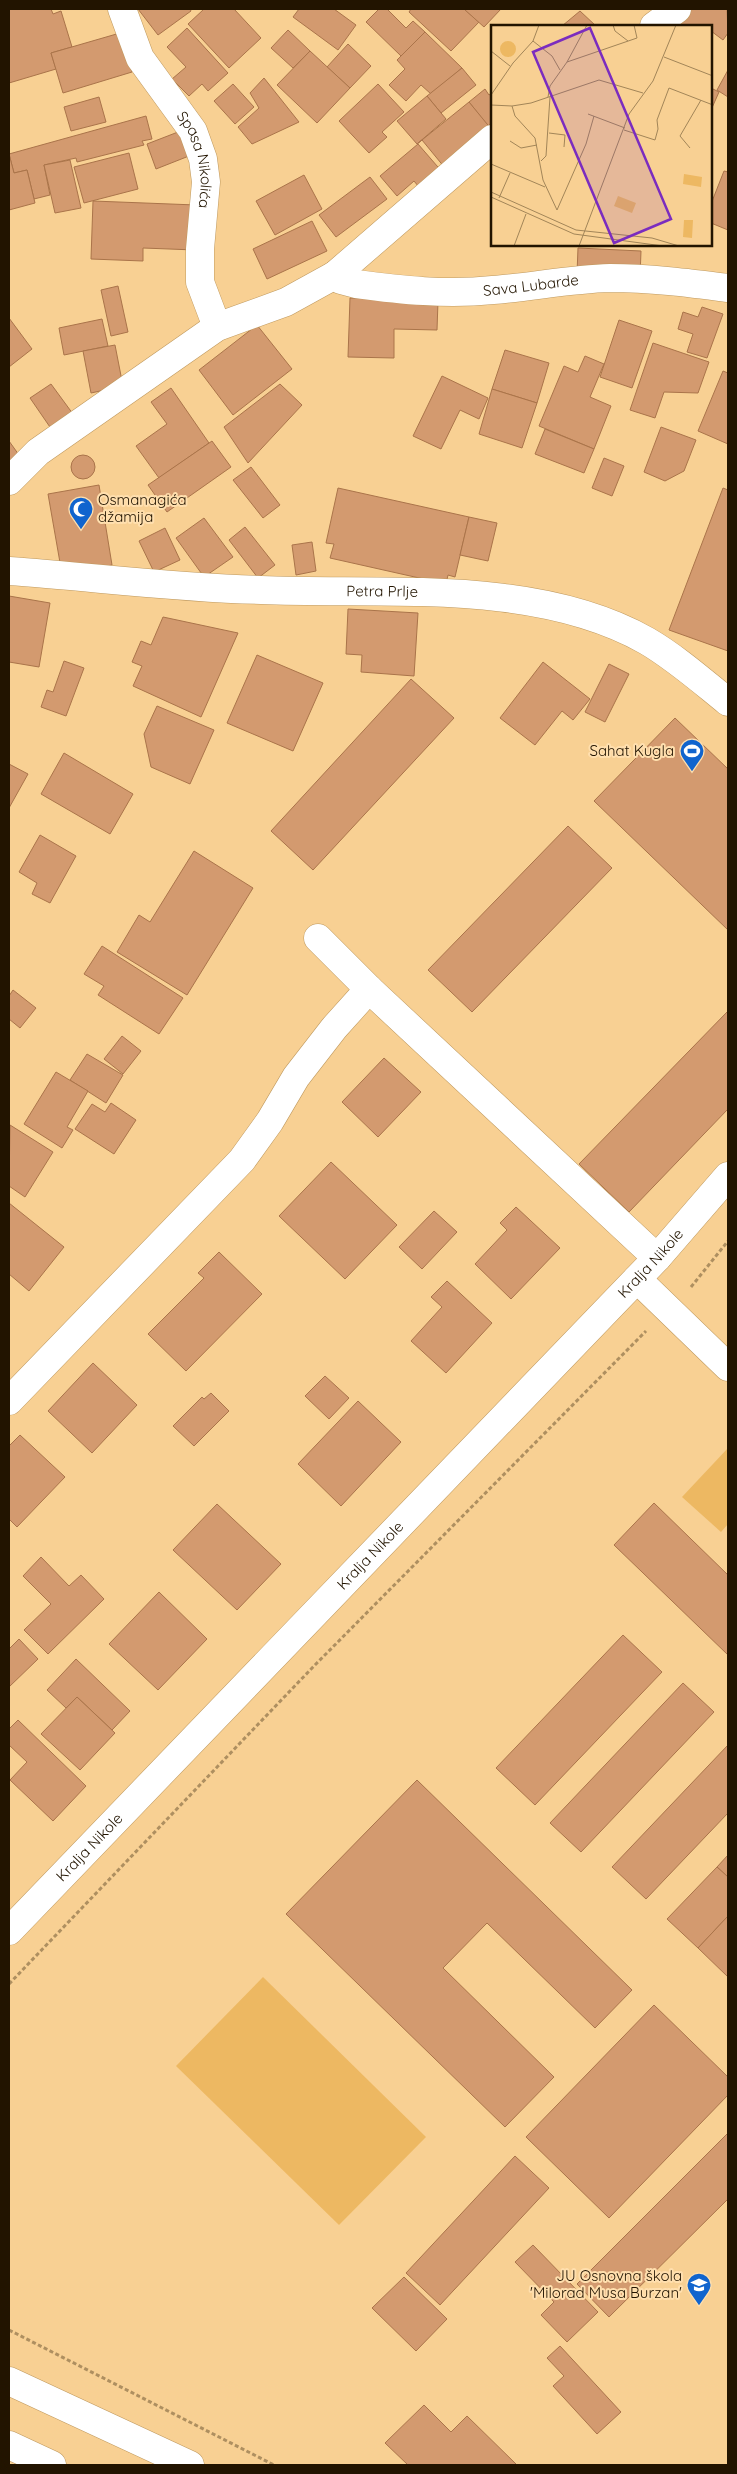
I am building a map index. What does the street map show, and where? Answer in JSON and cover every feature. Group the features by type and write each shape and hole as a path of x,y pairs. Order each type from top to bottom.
{"street":[{"name":"Spasa Nikolića","path":"122,9 140,58 193,131 203,158 206,182 200,249 200,282 217,327"},
{"path":"655,25 677,9"},
{"path":"9,481 38,452 217,327 286,302 334,275 491,140"},
{"name":"Sava Lubarde","path":"334,275 341,280 356,284 448,293 611,278 676,282 728,288"},
{"name":"Petra Prlje","path":"9,571 260,590 441,592 521,600 596,618 646,641 696,675 728,702"},
{"path":"318,938 369,989 657,1258"},
{"path":"9,1401 242,1160 270,1122 296,1077 334,1028 369,989"},
{"name":"Kralja Nikole","path":"9,1931 657,1258 728,1176"},
{"path":"636,1279 728,1367"},
{"path":"9,2381 190,2465"},
{"path":"9,2445 52,2465"}],"path":[{"path":"686,1293 728,1241"},
{"path":"9,1984 313,1667 627,1349"},
{"path":"9,2330 274,2465"}],"shaded area":[{"path":"728,1448 728,1524 721,1532 682,1497"},
{"path":"263,1977 426,2137 339,2225 176,2066"}],"building":[{"path":"9,9 51,9 53,14 61,11 72,47 51,53 56,69 9,83"},
{"path":"138,9 190,9 191,11 158,35"},
{"path":"204,9 234,9 261,38 229,68 188,24"},
{"path":"299,9 334,9 356,25 338,50 293,17"},
{"path":"379,9 387,9 406,28 413,21 425,32 401,56 366,22"},
{"path":"411,9 464,9 479,22 451,51 409,12"},
{"path":"464,9 501,9 484,27"},
{"path":"685,9 727,9 728,33 723,40 712,32 712,25 672,25"},
{"path":"580,11 595,25 563,25"},
{"path":"187,28 228,73 208,91 202,84 189,96 172,79 186,67 167,47"},
{"path":"288,30 310,51 293,68 271,48"},
{"path":"425,32 462,68 431,94 421,85 406,101 389,85 405,69 397,60"},
{"path":"120,33 132,72 63,93 51,53"},
{"path":"348,44 371,66 350,88 327,67"},
{"path":"310,51 350,88 317,123 277,85"},
{"path":"462,68 476,85 441,113 427,96"},
{"path":"728,70 728,97 717,90"},
{"path":"264,78 299,122 252,144 238,127 259,108 250,93"},
{"path":"233,84 254,107 235,124 214,101"},
{"path":"378,84 404,112 382,132 387,137 369,153 339,121"},
{"path":"712,88 719,92 712,108"},
{"path":"485,89 489,95 491,94 491,124 488,126 469,102"},
{"path":"427,96 446,119 417,144 397,121"},
{"path":"99,97 106,122 71,131 64,107"},
{"path":"469,102 491,129 491,131 445,168 422,140 417,144"},
{"path":"146,116 152,139 142,141 144,145 77,162 76,158 44,165 50,195 34,199 27,170 14,173 9,154"},
{"path":"178,132 194,154 156,169 147,144"},
{"path":"418,144 444,174 423,192 414,181 397,196 380,176"},
{"path":"129,153 138,189 84,203 74,167"},
{"path":"9,154 14,173 27,170 35,203 9,210"},
{"path":"70,160 81,208 55,213 44,165"},
{"path":"724,171 728,172 728,230 712,223 712,201"},
{"path":"304,175 322,209 275,235 256,201"},
{"path":"370,177 387,199 336,237 319,215"},
{"path":"93,201 196,205 195,250 143,248 143,261 91,259"},
{"path":"312,221 327,251 267,279 253,249"},
{"path":"578,248 641,251 640,277 577,274"},
{"path":"118,286 128,332 111,336 101,290"},
{"path":"350,298 438,301 437,330 394,329 394,358 348,357"},
{"path":"702,307 723,314 707,358 687,352 693,334 678,329 683,312 698,317"},
{"path":"9,318 32,349 9,367"},
{"path":"102,319 108,346 64,355 59,328"},
{"path":"619,320 652,331 632,388 600,377"},
{"path":"257,325 292,369 233,415 199,370"},
{"path":"653,343 709,362 698,393 664,392 655,418 630,410"},
{"path":"115,345 123,386 91,393 83,351"},
{"path":"505,350 549,363 537,403 492,389"},
{"path":"585,356 604,364 590,397 611,406 594,449 539,426 564,366 578,372"},
{"path":"723,371 728,373 728,444 698,431"},
{"path":"442,376 488,398 479,419 460,410 441,449 413,436"},
{"path":"51,384 73,414 52,430 30,398"},
{"path":"280,384 302,405 248,463 224,427"},
{"path":"171,388 209,443 159,478 136,446 167,424 151,402"},
{"path":"492,389 537,403 522,448 479,434"},
{"path":"661,427 696,440 684,471 665,481 644,472"},
{"path":"545,429 594,449 584,473 535,454"},
{"path":"9,441 19,455 9,465"},
{"path":"212,441 231,467 167,512 148,485"},
{"path":"83,455 91,459 95,467 91,475 83,479 75,475 71,467 75,459"},
{"path":"604,458 624,466 612,496 592,488"},
{"path":"251,467 280,505 263,518 233,480"},
{"name":"Osmanagića džamija","path":"99,485 112,565 62,574 48,494"},
{"path":"338,488 469,517 455,577 448,575 446,584 330,558 334,544 326,543"},
{"path":"723,488 728,490 728,651 669,630"},
{"path":"469,517 497,523 488,561 460,555"},
{"path":"204,518 233,557 204,577 176,538"},
{"path":"245,527 275,565 258,578 229,540"},
{"path":"165,528 180,560 154,572 139,541"},
{"path":"312,542 316,571 296,575 292,545"},
{"path":"9,596 50,603 39,667 9,662"},
{"path":"348,609 418,613 414,676 361,672 362,655 346,654"},
{"path":"163,617 238,633 201,717 133,686 142,666 132,662 141,641 151,645"},
{"path":"257,655 323,683 293,751 227,723"},
{"path":"64,661 84,668 66,716 41,707 47,690 53,692"},
{"path":"543,662 590,699 573,720 562,711 535,745 500,718"},
{"path":"609,664 629,674 605,722 585,712"},
{"path":"411,679 454,718 313,870 271,831"},
{"path":"157,706 214,730 190,784 151,767 144,734"},
{"path":"675,718 728,769 728,930 594,801"},
{"path":"64,753 133,794 110,834 41,794"},
{"path":"9,764 28,774 9,808"},
{"path":"568,826 612,868 472,1012 428,970"},
{"path":"40,835 76,856 50,903 32,894 37,883 19,872"},
{"path":"194,851 253,888 187,995 117,952 139,915 150,922"},
{"path":"102,946 183,998 159,1034 98,995 104,986 84,974"},
{"path":"13,990 36,1008 20,1028 9,1019 9,996"},
{"path":"728,1011 728,1109 629,1212 579,1164"},
{"path":"122,1036 141,1051 123,1074 104,1059"},
{"path":"87,1054 123,1075 106,1103 70,1080"},
{"path":"384,1058 421,1092 378,1137 342,1102"},
{"path":"56,1072 88,1091 67,1127 73,1130 62,1148 24,1124"},
{"path":"111,1103 136,1120 114,1154 75,1129 92,1104 105,1112"},
{"path":"10,1125 53,1152 25,1197 9,1186"},
{"path":"331,1162 397,1225 345,1279 279,1216"},
{"path":"9,1203 64,1247 29,1291 9,1274"},
{"path":"516,1207 560,1248 511,1299 475,1264 507,1230 500,1223"},
{"path":"434,1211 457,1232 422,1269 399,1247"},
{"path":"219,1252 262,1294 186,1371 148,1334 204,1278 198,1273"},
{"path":"447,1281 492,1323 446,1373 411,1341 442,1307 431,1297"},
{"path":"93,1363 137,1405 92,1453 48,1411"},
{"path":"325,1376 349,1398 329,1419 305,1396"},
{"path":"211,1393 229,1411 194,1446 173,1426 202,1397 204,1399"},
{"path":"358,1401 401,1442 341,1506 298,1464"},
{"path":"20,1435 65,1477 17,1527 9,1519 9,1446"},
{"path":"654,1503 728,1575 728,1655 614,1545"},
{"path":"217,1504 281,1564 237,1610 173,1550"},
{"path":"41,1557 69,1586 81,1575 104,1599 48,1654 24,1630 51,1604 23,1576"},
{"path":"159,1592 207,1639 158,1690 109,1644"},
{"path":"623,1635 662,1672 535,1805 496,1768"},
{"path":"19,1639 38,1659 9,1687 9,1649"},
{"path":"76,1659 130,1711 112,1730 77,1697 66,1708 47,1690"},
{"path":"683,1683 714,1712 581,1852 550,1823"},
{"path":"77,1697 115,1733 80,1770 41,1734"},
{"path":"18,1720 86,1786 53,1821 10,1780 27,1762 9,1745 9,1729"},
{"path":"728,1745 728,1813 646,1899 612,1867"},
{"path":"417,1780 632,1990 595,2028 487,1923 443,1968 554,2077 505,2127 286,1914"},
{"path":"728,1855 728,1877 717,1867"},
{"path":"717,1867 728,1877 728,1916 698,1948 667,1919"},
{"path":"728,1916 728,1977 698,1948"},
{"path":"654,2005 728,2077 728,2095 609,2218 526,2137"},
{"path":"728,2133 728,2199 609,2317 577,2284"},
{"path":"515,2156 549,2188 440,2305 406,2273"},
{"path":"533,2245 598,2312 567,2342 541,2315 554,2302 515,2262"},
{"path":"404,2277 447,2319 416,2351 372,2308"},
{"path":"560,2346 621,2412 597,2434 553,2386 564,2376 547,2358"},
{"path":"424,2405 451,2432 467,2416 517,2465 408,2465 385,2443"}],"place":[{"name":"Osmanagića džamija","path":"81,530"},
{"name":"Sahat Kugla","path":"692,772"},
{"name":"JU Osnovna škola 'Milorad Musa Burzan'","path":"699,2306"}]}
